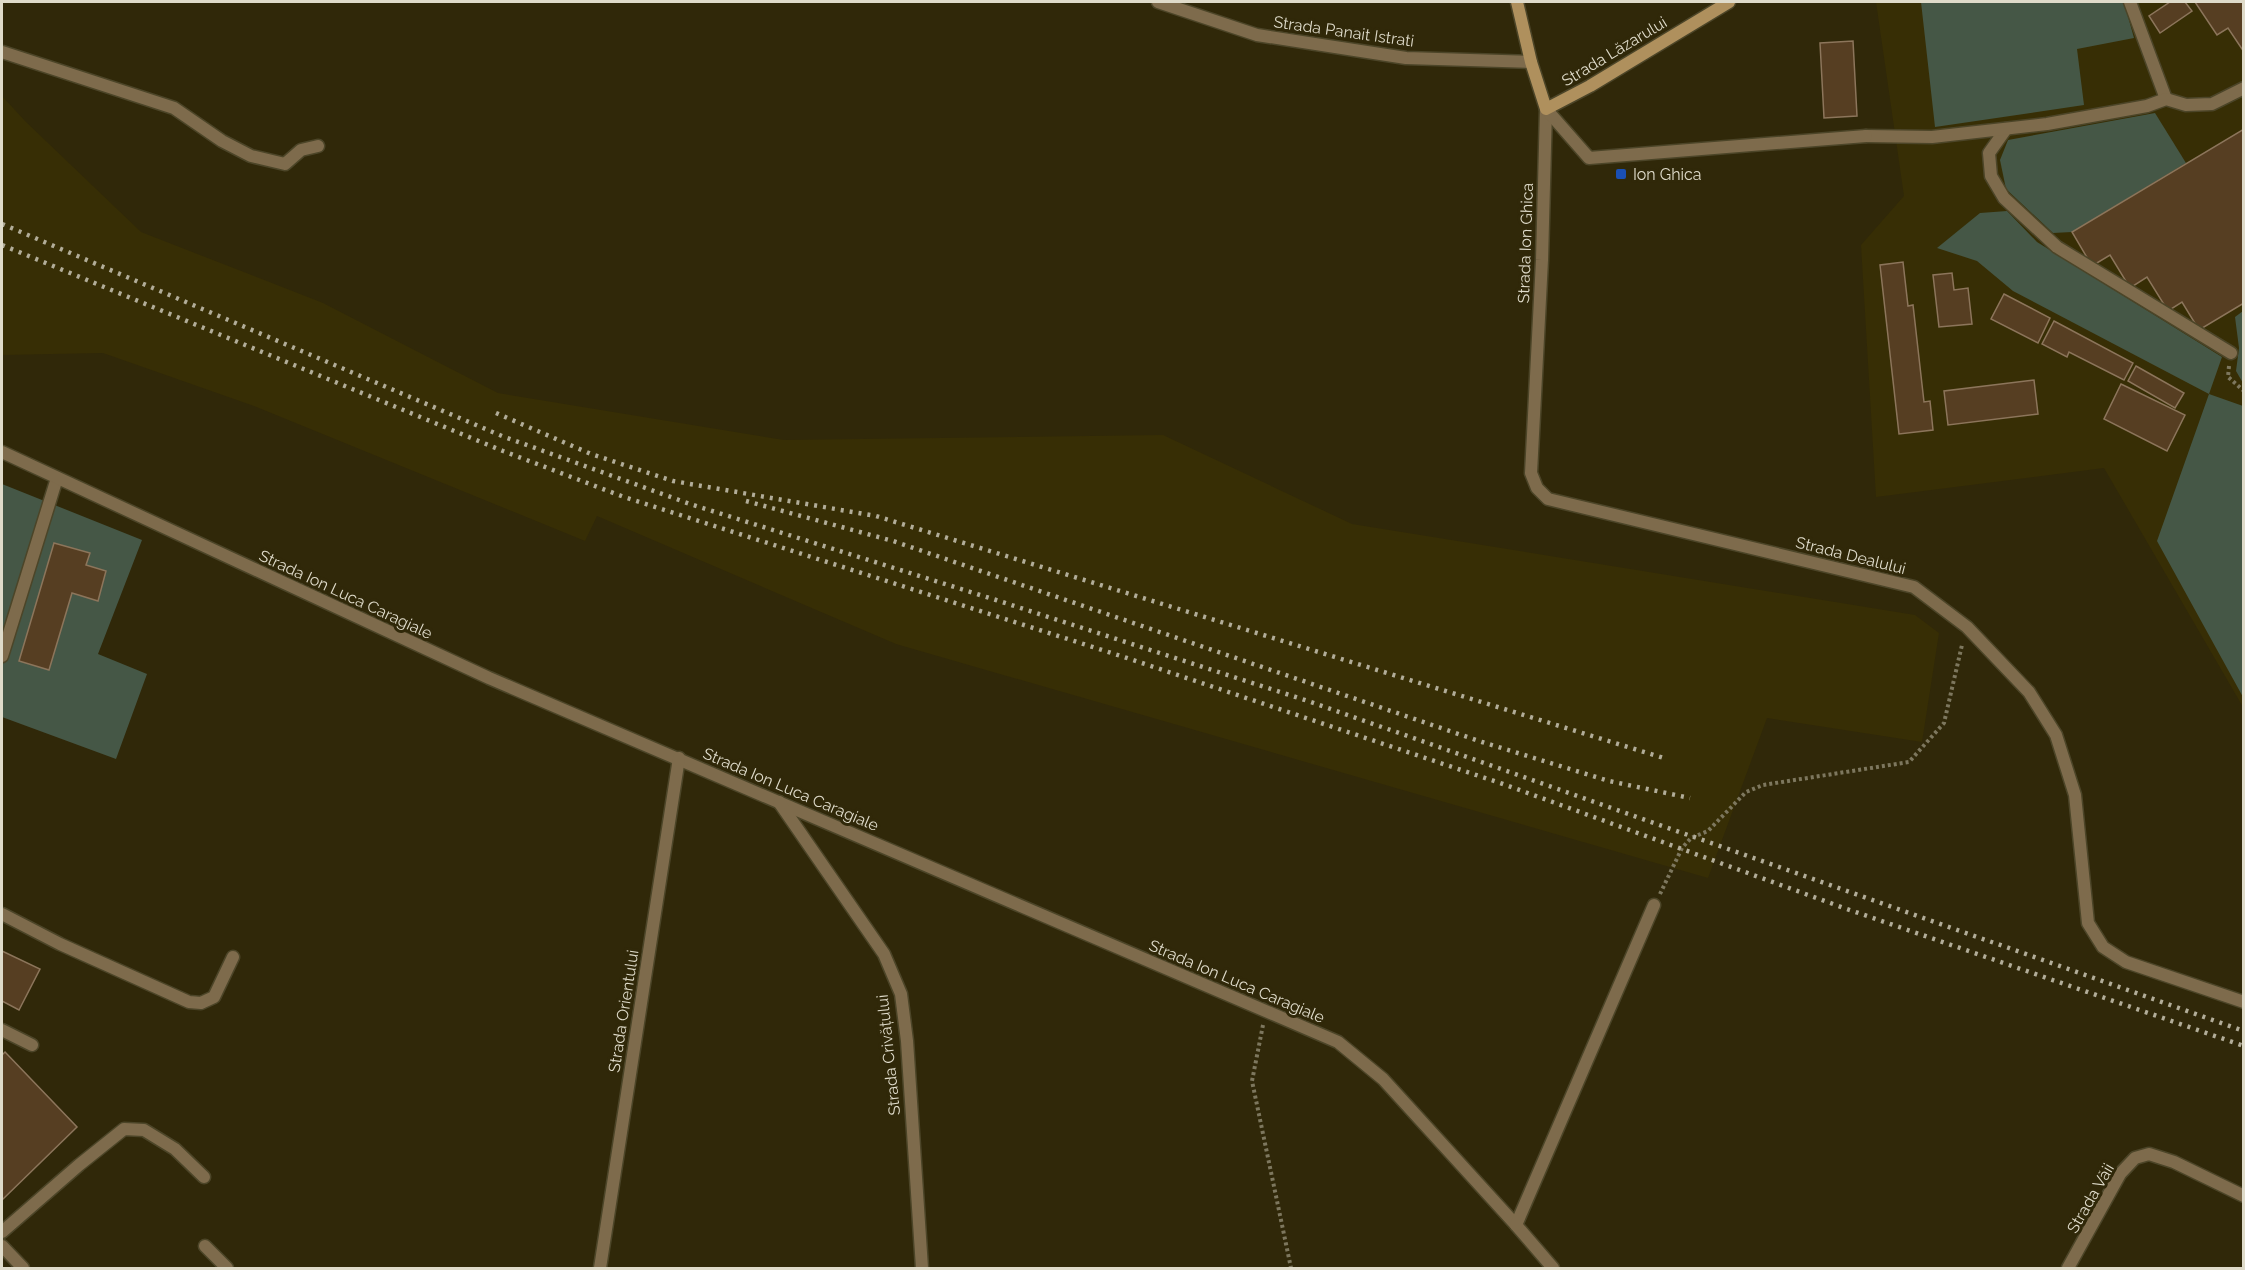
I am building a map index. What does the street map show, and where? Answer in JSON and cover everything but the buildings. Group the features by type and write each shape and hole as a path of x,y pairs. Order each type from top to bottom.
{"street":[{"name":"Strada Panait Istrati","path":"1158,2 1257,35 1406,58 1531,62"},
{"name":"Strada Ion Ghica","path":"1517,2 1531,62 1546,109 1542,260 1531,473 1537,488"},
{"name":"Strada Lăzarului","path":"1546,109 1590,86 1729,2"},
{"path":"2130,2 2166,99"},
{"path":"2,52 174,108 222,141 251,156 285,164 301,150 318,146"},
{"path":"1546,109 1589,158 1866,136 1932,137 2047,124 2147,106 2166,99 2186,105 2212,104 2244,88"},
{"path":"2006,129 1989,153 1991,176 2004,198 2057,247 2231,353"},
{"name":"Strada Ion Luca Caragiale","path":"2,452 489,678 1338,1042 1383,1079 1553,1269"},
{"path":"2,656 57,478"},
{"name":"Strada Dealului","path":"1537,488 1548,499 1914,587 1967,627 2029,692 2056,735 2075,795 2088,922 2103,947 2126,962 2244,1002"},
{"name":"Strada Orientului","path":"600,1269 679,758"},
{"name":"Strada Crivățului","path":"778,801 884,954 901,994 907,1041 922,1269"},
{"path":"1516,1225 1654,905"},
{"path":"2,914 60,944 189,1002 201,1003 214,997 233,957"},
{"path":"2,1030 32,1045"},
{"path":"2,1232 124,1129 144,1130 175,1149 204,1177"},
{"name":"Strada Văii","path":"2068,1269 2120,1174 2135,1158 2149,1154 2174,1161 2244,1196"},
{"path":"2,1246 23,1269"},
{"path":"205,1246 227,1269"}],"path":[{"path":"2231,353 2228,376 2244,391"},
{"path":"1654,905 1686,843 1691,838 1708,831 1746,792 1763,785 1910,762 1944,723 1967,627"},
{"path":"1266,1011 1252,1081 1291,1269"}],"shaded area":[{"path":"1876,2 2243,2 2243,707 2104,468 1876,497 1861,245 1904,196"},
{"path":"2,96 141,232 323,303 498,393 784,440 1163,435 1352,524 1915,615 1939,633 1922,742 1767,718 1708,878 896,644 597,516 585,541 254,406 103,353 2,355"}],"green space":[{"path":"1921,2 2124,2 2134,38 2077,49 2084,105 1935,127"},
{"path":"2155,113 2186,163 2072,232 2053,233 2006,189 2000,160 2008,140"},
{"path":"2007,211 2037,242 2222,357 2209,394 2013,291 1977,261 1937,248 1980,213"},
{"path":"2243,311 2243,383 2236,371 2239,348 2235,317"},
{"path":"2209,394 2243,406 2243,697 2157,541"},
{"path":"2,484 142,540 98,654 147,674 116,759 2,717"}],"railway":[{"path":"2,224 502,436 690,504 1311,702 2244,1031"},
{"path":"2,245 503,451 624,497 1124,657 1503,784 1844,908 2244,1046"},
{"path":"496,413 591,454 673,481 876,516 1667,759"},
{"path":"746,501 893,541 1482,742 1609,781 1690,798"}],"place":[{"name":"Ion Ghica","path":"1621,174"}]}
